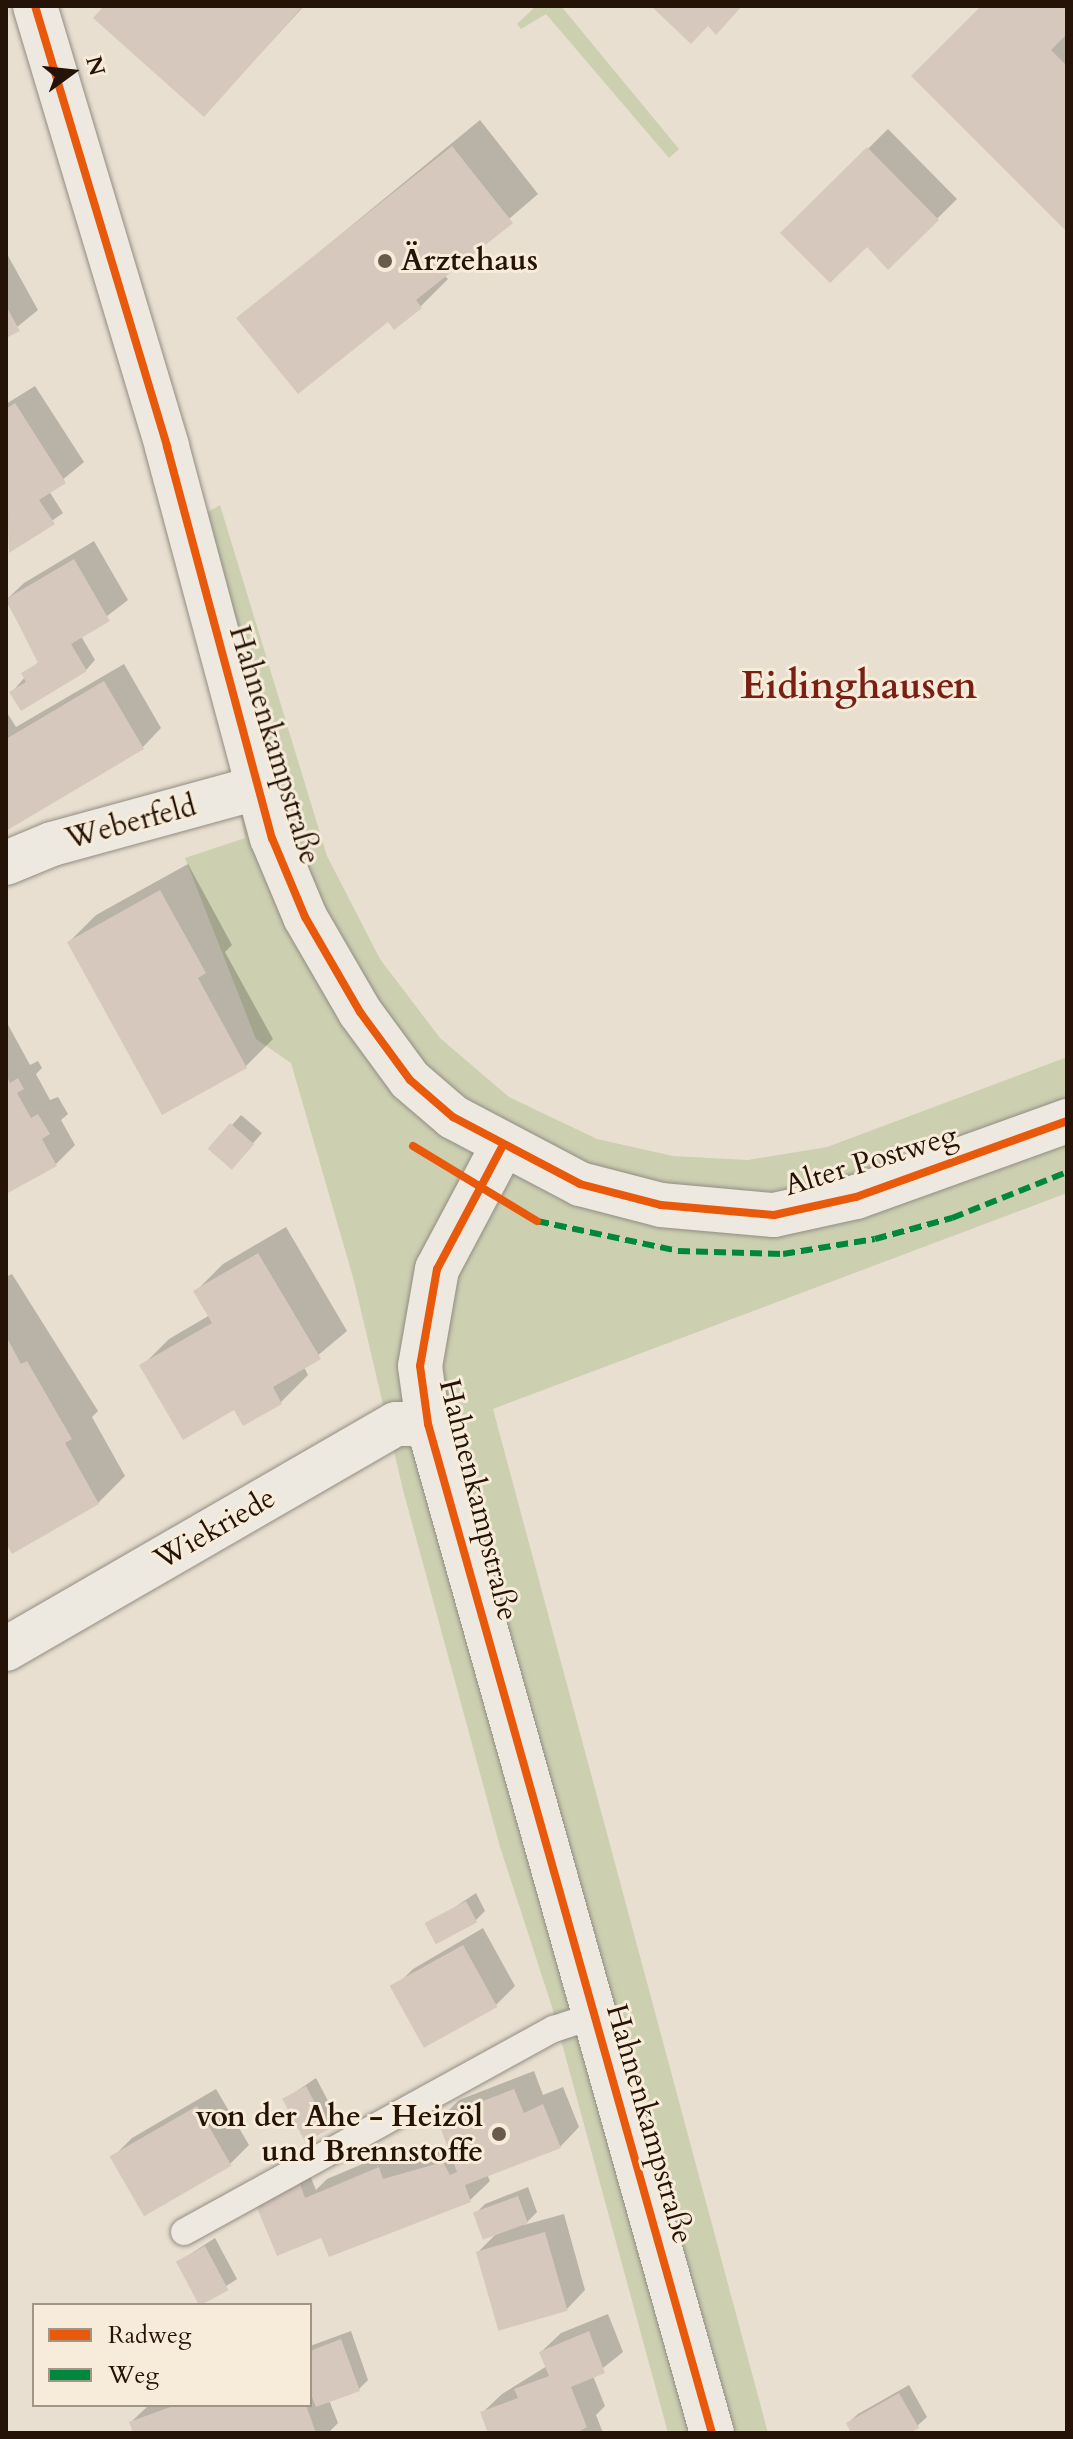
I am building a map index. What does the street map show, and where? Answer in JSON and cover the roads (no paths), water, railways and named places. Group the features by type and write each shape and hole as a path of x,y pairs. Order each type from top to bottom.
{"street":[{"name":"Hahnenkampstraße","path":"35,8 167,447 257,788 305,917 360,1012 410,1080 453,1117 502,1147 437,1269 420,1366 428,1424 712,2433"},
{"name":"Weberfeld","path":"6,863 52,844 257,788"},
{"name":"Alter Postweg","path":"502,1147 580,1184 661,1205 774,1215 856,1197 1067,1121"},
{"name":"Wiekriede","path":"6,1649 396,1424 428,1424"}],"lane":[{"path":"184,2232 554,2029 593,2016"}],"place":[{"name":"Ärztehaus","path":"385,261"},
{"name":"von der Ahe - Heizöl und Brennstoffe","path":"499,2134"}],"district":[{"name":"Eidinghausen","path":"859,687"}]}
